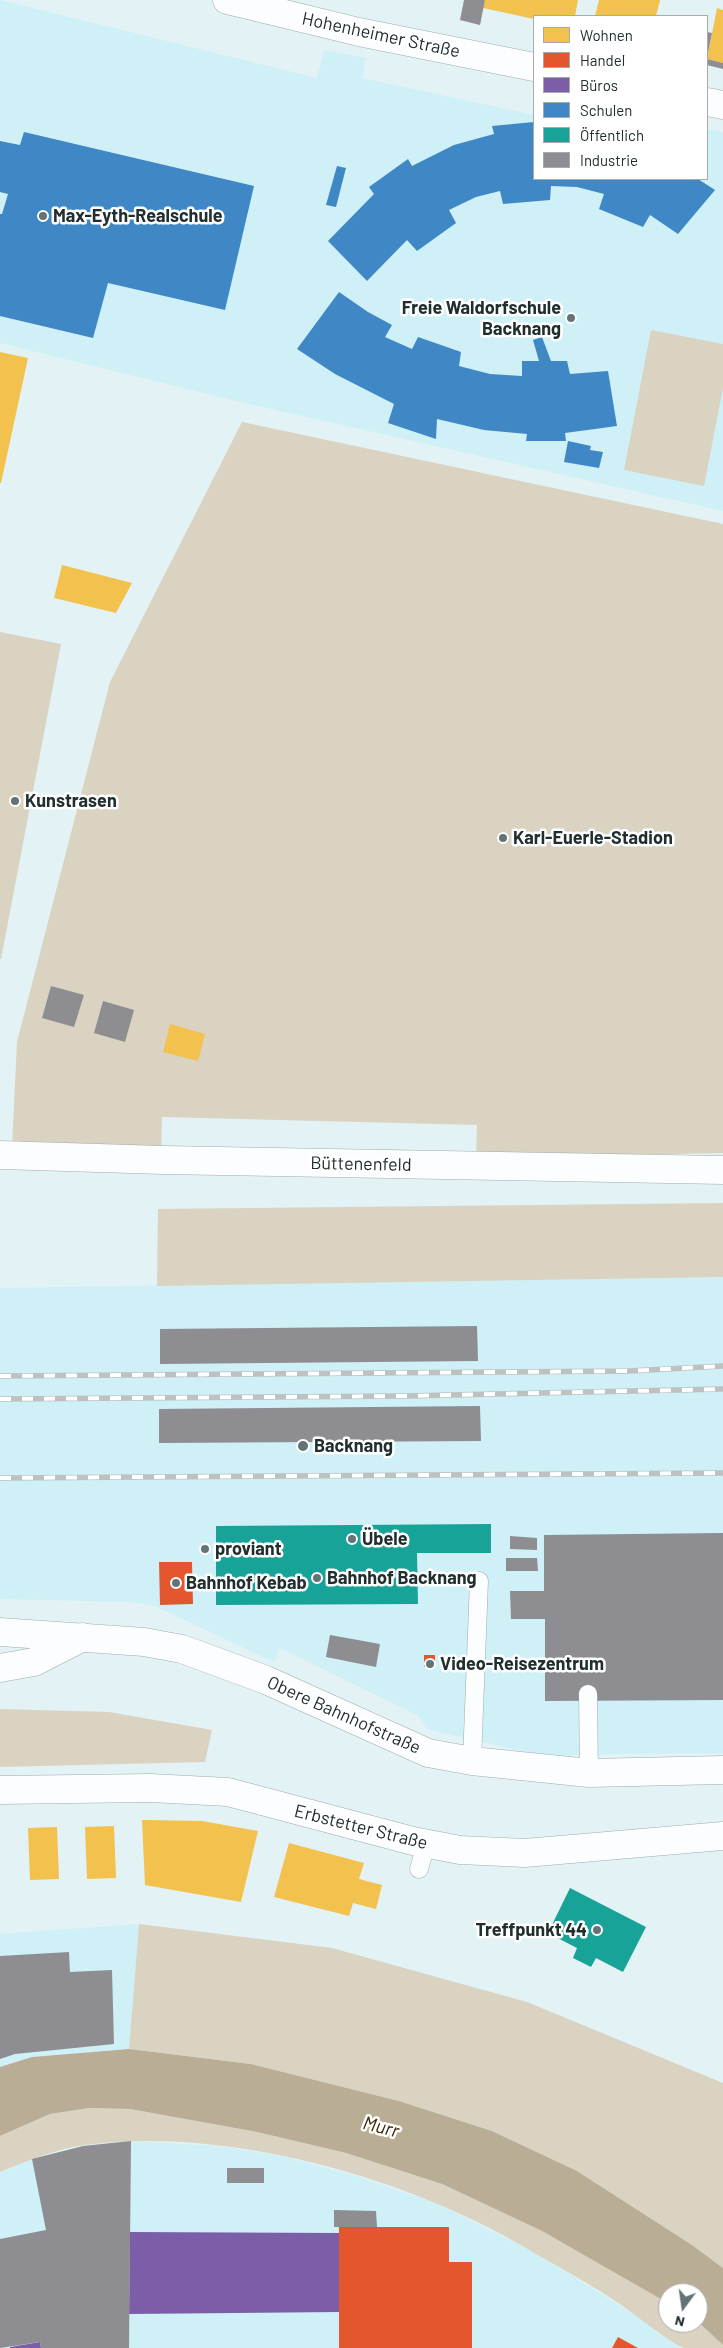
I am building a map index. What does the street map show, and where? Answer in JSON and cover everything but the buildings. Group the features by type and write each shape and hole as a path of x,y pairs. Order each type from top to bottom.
{"street":[{"name":"Hohenheimer Straße","path":"227,0 358,32 533,67"},
{"path":"708,102 723,106"},
{"name":"Büttenenfeld","path":"0,1155 212,1161 723,1170"},
{"name":"Obere Bahnhofstraße","path":"0,1632 144,1642 190,1652 266,1680 428,1753 472,1761 589,1773 723,1770"},
{"path":"0,1668 34,1662 83,1637"},
{"name":"Erbstetter Straße","path":"0,1790 150,1788 228,1792 423,1857 460,1850 525,1853 723,1836"}],"lane":[{"path":"472,1761 479,1581"},
{"path":"588,1694 589,1773"}],"shaded area":[{"path":"0,0 317,78 324,50 366,58 362,78 533,115 533,180 708,180 708,129 723,132 723,511 245,403 0,343"},
{"path":"651,330 723,344 723,388 704,486 624,470"},
{"path":"242,422 723,524 723,1153 476,1158 477,1125 162,1117 161,1153 12,1148 17,1042 110,682"},
{"name":"Kunstrasen","path":"0,632 61,644 1,959 0,959"},
{"path":"723,1203 723,1277 157,1286 158,1209"},
{"path":"723,1277 723,1753 540,1755 430,1730 417,1715 280,1648 274,1662 155,1606 132,1602 0,1599 0,1288"},
{"path":"0,1709 109,1712 212,1730 205,1762 0,1767"},
{"path":"139,1924 129,2049 32,2057 0,2067 0,1934"},
{"path":"139,1924 332,1948 527,2002 723,2083 723,2268 692,2245 577,2171 492,2131 399,2101 251,2064 129,2049"},
{"path":"89,2108 130,2109 257,2132 346,2153 442,2184 542,2231 657,2295 658,2331 599,2291 487,2227 434,2203 377,2182 319,2164 259,2151 199,2143 141,2141 85,2145 63,2149 0,2172 0,2136 50,2114"},
{"path":"131,2141 219,2146 282,2156 353,2175 433,2202 530,2250 618,2304 681,2348 0,2348 0,2173 32,2159 83,2146"},
{"path":"708,2331 723,2345 723,2348 684,2348 660,2333 708,2333"}],"water":[{"name":"Murr","path":"129,2049 251,2064 399,2101 492,2131 577,2171 692,2245 723,2268 723,2345 708,2331 708,2283 658,2283 658,2297 542,2231 442,2184 346,2153 257,2132 130,2109 89,2108 50,2114 0,2136 0,2067 32,2057"}],"railway":[{"path":"0,1376 629,1371 723,1366"},
{"path":"0,1399 405,1396 723,1389"},
{"path":"0,1478 723,1473"}],"place":[{"name":"Max-Eyth-Realschule","path":"43,216"},
{"name":"Freie Waldorfschule Backnang","path":"571,318"},
{"name":"Kunstrasen","path":"15,801"},
{"name":"Karl-Euerle-Stadion","path":"503,838"},
{"name":"Backnang","path":"303,1446"},
{"name":"Übele","path":"352,1539"},
{"name":"proviant","path":"205,1549"},
{"name":"Bahnhof Backnang","path":"317,1578"},
{"name":"Bahnhof Kebab","path":"176,1583"},
{"name":"Video-Reisezentrum","path":"430,1664"},
{"name":"Treffpunkt 44","path":"597,1930"}]}
